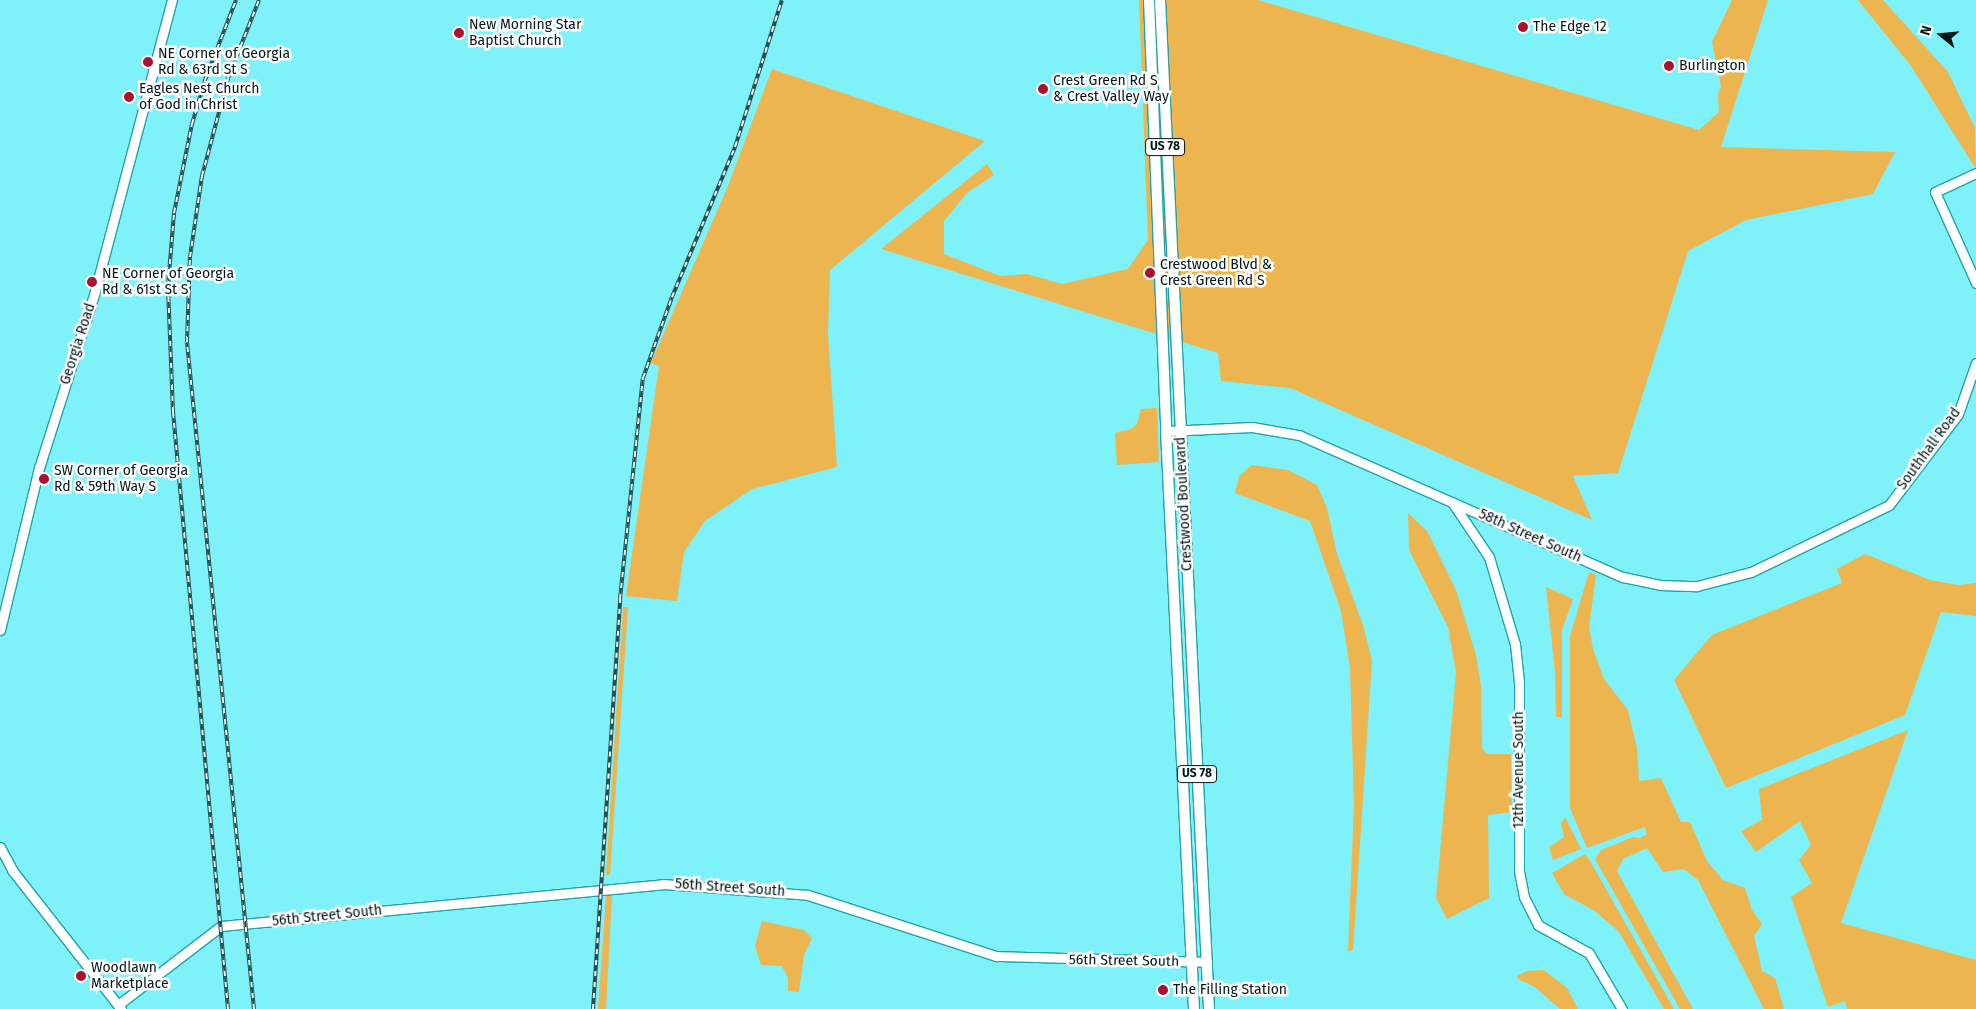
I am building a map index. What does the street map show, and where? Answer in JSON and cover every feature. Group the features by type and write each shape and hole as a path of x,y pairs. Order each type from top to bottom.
{"main road":[{"name":"Crestwood Boulevard","path":"1149,0 1166,430 1194,1009"},
{"name":"Crestwood Boulevard","path":"1160,0 1209,1009"}],"street":[{"name":"Georgia Road","path":"0,630 39,468 95,291 172,0"},
{"path":"1976,173 1935,192 1976,283"},
{"name":"Southhall Road","path":"1888,505 1958,414 1976,363"},
{"name":"58th Street South","path":"1166,430 1252,428 1289,433 1623,577 1660,586 1697,586 1751,572 1888,505"},
{"name":"12th Avenue South","path":"1452,502 1489,557 1515,644 1519,683 1519,871 1524,897 1538,925 1589,953 1622,1009"},
{"path":"0,847 12,870 120,1007"},
{"name":"56th Street South","path":"120,1007 216,928 662,884 708,885 808,895 996,956 1207,962"}],"shaded area":[{"path":"1139,0 1258,0 1699,130 1719,112 1718,94 1721,87 1712,42 1732,0 1768,0 1721,147 1895,152 1873,194 1746,220 1688,251 1618,473 1573,476 1592,520 1290,388 1221,381 1218,353 881,249 987,164 994,175 967,193 944,221 944,254 1000,276 1027,274 1062,284 1128,269 1148,240"},
{"path":"1858,0 1883,0 1948,72 1975,128 1976,169 1911,66"},
{"path":"772,69 985,141 830,270 828,334 837,467 752,489 705,521 684,552 677,601 626,596 659,366 651,363 728,186"},
{"path":"1157,408 1159,462 1117,465 1115,433 1131,429 1137,424 1141,409"},
{"path":"1252,465 1288,470 1317,485 1327,508 1337,554 1363,625 1372,661 1353,950 1348,951 1354,805 1350,668 1341,611 1310,521 1235,493 1239,476"},
{"path":"1408,513 1427,531 1456,590 1476,655 1481,686 1482,748 1487,754 1511,754 1512,812 1488,815 1489,898 1447,919 1436,898 1456,673 1448,627 1409,550"},
{"path":"1865,554 1930,580 1958,585 1976,583 1976,616 1941,612 1905,715 1726,788 1674,680 1712,635 1842,583 1837,569"},
{"path":"1589,572 1596,575 1589,627 1593,649 1604,679 1628,710 1637,748 1639,781 1661,778 1681,822 1690,822 1707,861 1723,880 1745,888 1752,910 1762,924 1754,936 1762,971 1775,978 1784,1009 1764,1009 1698,880 1684,869 1663,872 1647,848 1623,859 1617,871 1693,1009 1680,1009 1595,859 1601,850 1633,837 1640,838 1647,834 1645,827 1587,848 1570,808 1570,636"},
{"path":"1546,587 1573,599 1562,630 1562,717 1556,717 1555,672"},
{"path":"623,607 628,607 610,875 606,875"},
{"path":"1908,730 1841,923 1976,960 1976,1009 1847,1009 1845,1001 1828,1007 1791,897 1812,883 1799,860 1811,845 1800,821 1756,852 1741,831 1762,820 1759,789"},
{"path":"1565,817 1581,849 1553,860 1549,847 1564,837 1561,823"},
{"path":"1585,854 1674,1009 1664,1009 1619,932 1595,911 1564,894 1552,873"},
{"path":"612,895 606,1009 598,1009 606,896"},
{"path":"762,921 804,930 812,938 804,955 799,992 788,991 788,978 782,966 761,965 755,946"},
{"path":"1544,970 1567,988 1578,1009 1560,1009 1535,987 1518,979 1517,976 1527,971"}],"railway":[{"path":"228,1009 173,412 168,286 174,213 192,124 205,80 236,0"},
{"path":"254,1009 187,342 190,257 202,176 228,78 259,0"},
{"path":"593,1009 620,599 643,378 672,297 735,147 782,0"}],"place":[{"name":"The Edge 12","path":"1523,27"},
{"name":"New Morning Star Baptist Church","path":"459,33"},
{"name":"NE Corner of Georgia Rd & 63rd St S","path":"148,62"},
{"name":"Burlington","path":"1669,66"},
{"name":"Crest Green Rd S & Crest Valley Way","path":"1043,89"},
{"name":"Eagles Nest Church of God in Christ","path":"129,97"},
{"name":"Crestwood Blvd & Crest Green Rd S","path":"1150,273"},
{"name":"NE Corner of Georgia Rd & 61st St S","path":"92,282"},
{"name":"SW Corner of Georgia Rd & 59th Way S","path":"44,479"},
{"name":"Woodlawn Marketplace","path":"81,976"},
{"name":"The Filling Station","path":"1163,990"}]}
